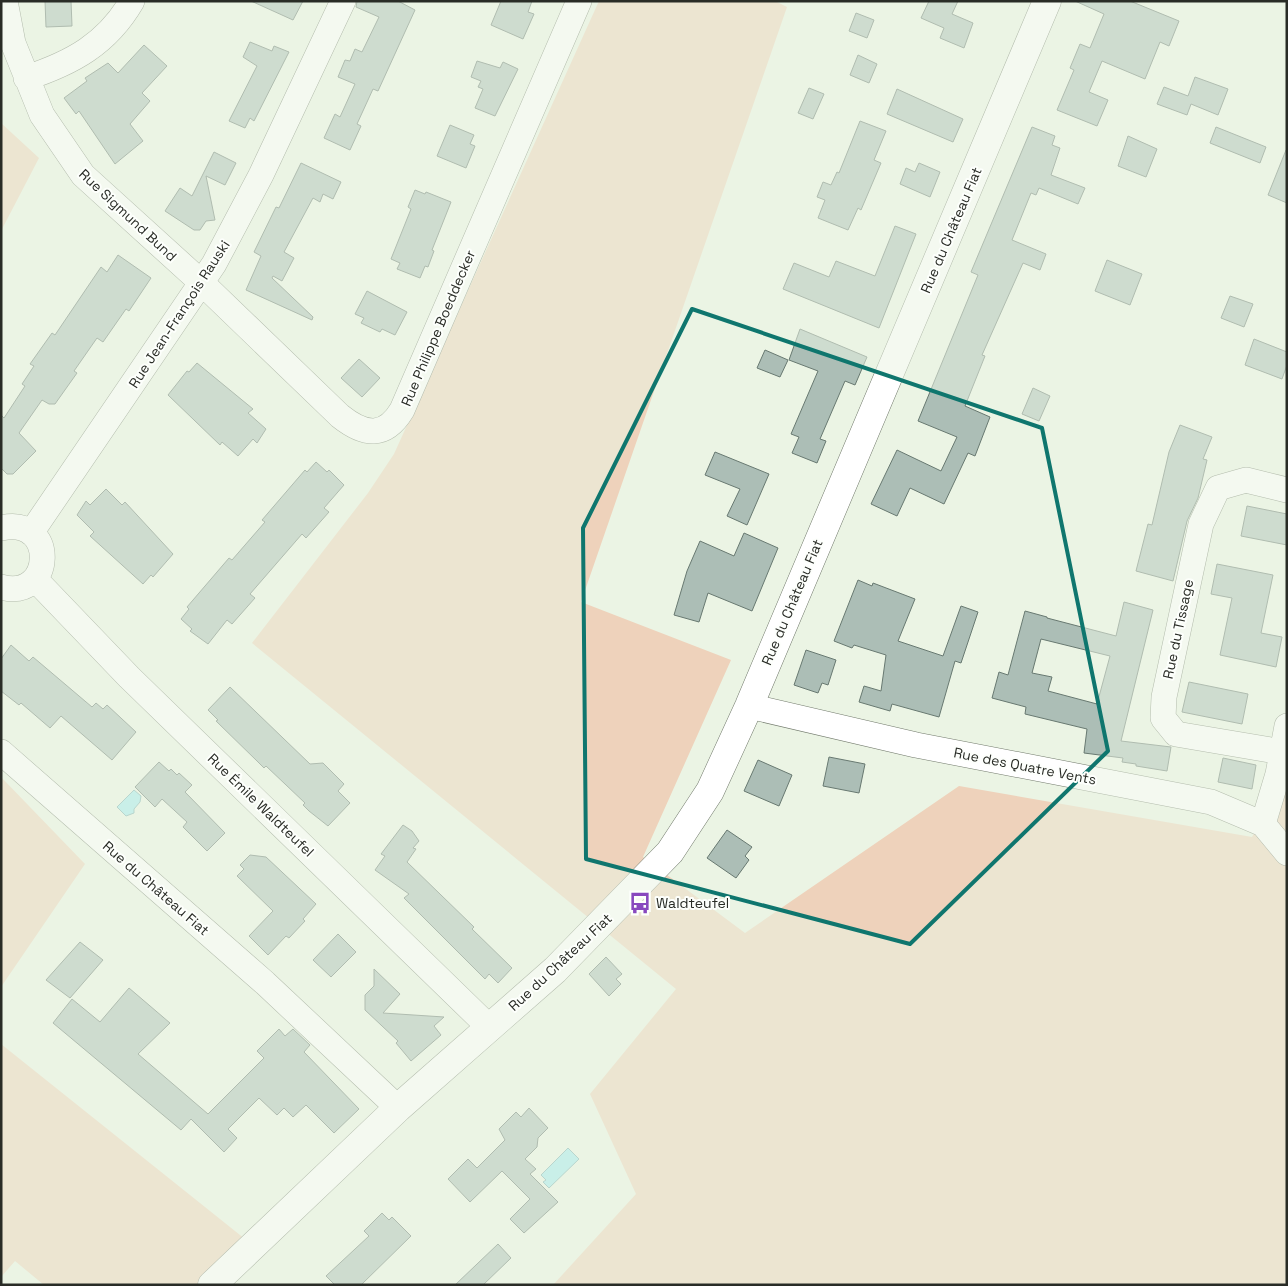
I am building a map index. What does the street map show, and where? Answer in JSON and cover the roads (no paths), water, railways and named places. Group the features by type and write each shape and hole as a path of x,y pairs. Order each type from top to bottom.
{"street":[{"name":"Rue Sigmund Bund","path":"5,1 13,43 42,116 83,175 203,284"},
{"path":"26,78 59,67 93,47 122,18 132,1"},
{"name":"Rue Jean-François Rauski","path":"31,533 203,284 229,239 261,175 343,1"},
{"name":"Rue Philippe Boeddecker","path":"203,284 348,422 360,429 372,432 389,427 402,410 579,1"},
{"name":"Rue du Château Fiat","path":"212,1285 398,1108 555,970 670,852 710,791 749,706 1047,1"},
{"name":"Rue du Tissage","path":"1282,752 1176,734 1163,718 1164,697 1201,524 1218,488 1246,480 1287,490"},
{"path":"1,528 11,526 22,528 31,533 42,550 43,560 41,571 35,579 20,588 1,587"},
{"name":"Rue Émile Waldteufel","path":"35,579 130,677 489,1027"},
{"name":"Rue des Quatre Vents","path":"749,706 916,745 1211,802 1263,824 1287,853"},
{"path":"1263,824 1287,726"},
{"name":"Rue du Château Fiat","path":"1,752 265,984 398,1108"}],"water":[{"path":"134,790 141,796 140,802 134,809 134,813 126,816 117,807"},
{"path":"568,1148 579,1159 549,1188 543,1182 546,1180 541,1175"}],"place":[{"name":"Waldteufel","path":"640,903"}]}
